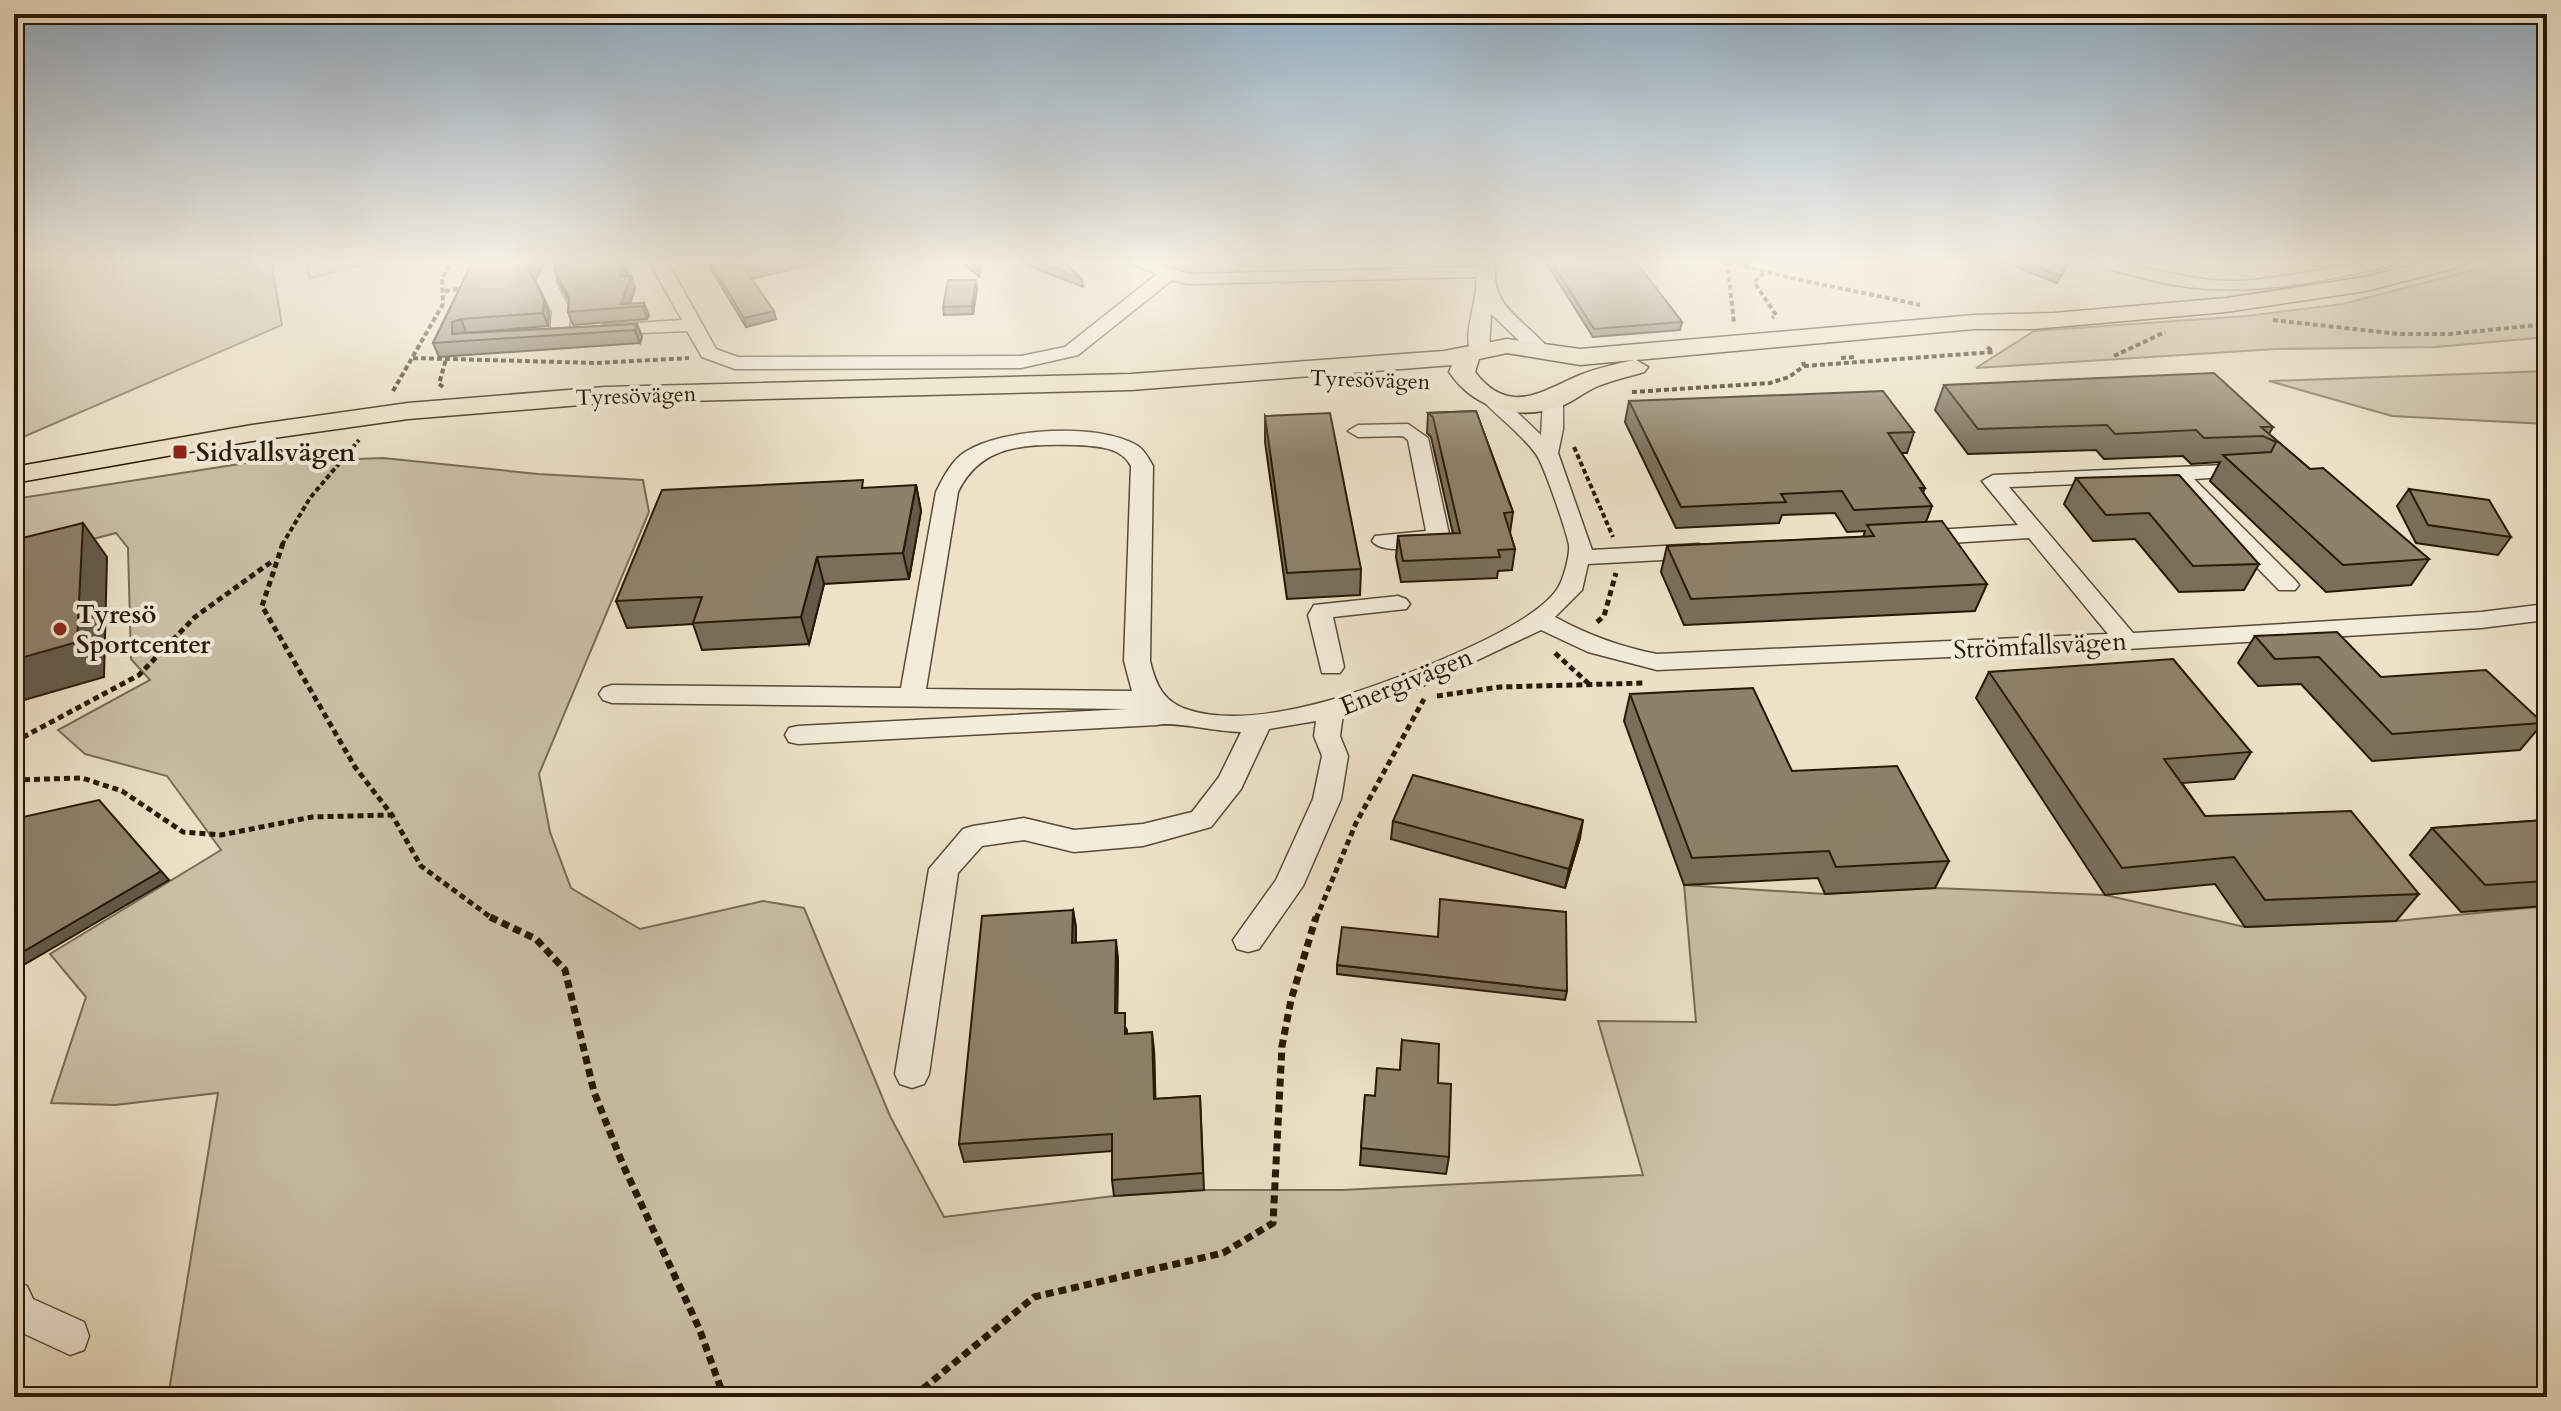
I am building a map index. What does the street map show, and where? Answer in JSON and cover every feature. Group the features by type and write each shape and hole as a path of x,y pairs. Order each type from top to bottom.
{"main road":[{"name":"Tyresövägen","path":"14,475 252,433 394,413 574,397 1131,382 1263,375 1473,354 1507,346 1580,357 1919,327"},
{"name":"Tyresövägen","path":"1263,375 1408,378 1523,405 1639,365 1708,355 1986,327"},
{"path":"1548,353 1572,372 1561,394"},
{"name":"Tyresövägen","path":"1473,354 1462,372 1484,394"}],"street":[{"path":"566,327 566,334 665,327"},
{"path":"692,327 709,353 735,363 765,364 1021,362 1052,357 1104,327"},
{"path":"1473,354 1479,327"},
{"path":"1509,327 1548,353"},
{"name":"Energivägen","path":"1248,940 1288,886 1327,799 1335,756 1327,736 1331,709 1416,679 1541,620 1570,590 1581,548 1547,453 1484,394"},
{"name":"Energivägen","path":"1547,453 1561,394"},
{"path":"1358,431 1408,430 1418,438 1438,534 1424,541 1383,541"},
{"path":"912,697 947,492 957,471 974,455 1006,444 1055,438 1119,446 1134,452 1142,466 1137,661 1138,682 1149,700"},
{"path":"2127,641 1993,481 2249,470"},
{"path":"2177,474 2287,585"},
{"path":"1896,539 2034,531"},
{"path":"1578,558 1726,549"},
{"path":"1331,667 1320,615 1323,610 1398,604"},
{"name":"Strömfallsvägen","path":"1541,620 1581,643 1611,654 1657,662 2127,641 2481,620 2547,612"},
{"path":"612,694 1149,700 1180,716 1212,725 1258,723 1331,709"},
{"path":"798,735 1180,716"},
{"path":"912,1074 944,869 973,837 1024,829 1074,841 1143,835 1201,820 1231,782 1258,723"},
{"path":"14,1299 20,1312 70,1336"}],"path":[{"path":"392,394 430,327"},
{"path":"1733,327 1733,332"},
{"path":"2331,327 2399,334 2450,334 2519,327"},
{"path":"2114,356 2167,330"},
{"path":"1622,395 1646,389 1762,384 1792,377 1804,366 1993,352 1985,345"},
{"path":"413,358 596,363 715,356"},
{"path":"1801,360 1804,366"},
{"path":"367,431 289,524 272,561 262,606 355,767 392,815 421,866 495,920 536,939 565,970 594,1092 623,1165 699,1328 724,1397"},
{"path":"14,742 139,675 195,617 272,561"},
{"path":"1554,652 1589,685"},
{"path":"913,1397 1034,1297 1223,1253 1273,1223 1282,1046 1306,950 1338,861 1424,698 1500,687 1653,683"},
{"path":"14,780 82,778 122,791 183,832 221,835 312,817 392,815"}],"shaded area":[{"path":"14,327 278,327 14,441"},
{"path":"2093,327 2547,327 2547,337 2436,347 2276,349 1976,368 2034,331"},
{"path":"2547,371 2547,424 2392,416 2269,381"},
{"path":"383,458 538,474 643,480 649,512 539,774 550,832 571,888 640,929 763,901 804,908 890,1116 944,1217 1114,1196 1204,1190 1342,1190 1643,1175 1598,1021 1696,1022 1684,885 1825,894 1935,888 2105,895 2245,927 2396,921 2547,906 2547,1397 168,1397 218,1093 115,1105 51,1103 86,997 50,954 221,850 167,776 85,754 58,730 150,680 131,659 128,548 116,533 14,560 14,499 246,463"}],"building":[{"path":"441,327 452,327 452,334 636,327 635,330 433,343"},
{"path":"2214,373 2273,427 2261,427 2310,469 2323,468 2429,559 2343,565 2223,455 2271,452 2276,442 2263,436 2204,438 2196,430 2115,434 2107,425 1978,429 1944,385"},
{"path":"1883,391 1914,432 1888,433 1925,488 1920,488 1932,506 1854,510 1842,491 1781,494 1786,502 1681,507 1629,401"},
{"path":"1476,411 1513,512 1504,513 1515,549 1498,550 1500,557 1403,561 1398,536 1460,533 1433,417 1428,413"},
{"path":"1330,413 1361,569 1287,573 1265,416"},
{"path":"2179,475 2259,564 2193,566 2149,513 2106,515 2076,478"},
{"path":"863,480 862,488 916,485 903,553 817,557 801,617 693,623 702,597 616,601 662,490"},
{"path":"2409,489 2489,500 2511,537 2428,525"},
{"path":"1942,521 1987,584 1691,599 1667,546 1874,536 1867,525"},
{"path":"83,523 77,642 14,660 14,540"},
{"path":"2337,632 2381,677 2486,670 2543,723 2392,734 2319,657 2275,659 2255,636"},
{"path":"2173,659 2251,752 2164,759 2205,816 2351,811 2419,894 2265,900 2234,857 2122,868 1989,672"},
{"path":"1753,688 1792,771 1897,766 1949,861 1836,867 1829,851 1692,858 1630,694"},
{"path":"1413,775 1583,820 1569,869 1393,821"},
{"path":"99,800 161,871 14,957 14,819"},
{"path":"2547,820 2547,881 2485,885 2432,828"},
{"path":"1440,899 1566,912 1567,991 1337,965 1342,927 1438,937"},
{"path":"1073,910 1072,943 1116,940 1115,1013 1125,1013 1125,1034 1152,1032 1154,1099 1200,1096 1203,1173 1112,1180 1112,1134 959,1144 982,916"},
{"path":"1402,1040 1439,1044 1438,1083 1451,1084 1449,1157 1361,1148 1365,1095 1375,1096 1377,1068 1400,1070"}],"place":[{"name":"Sidvallsvägen","path":"180,452"},
{"name":"Tyresö Sportcenter","path":"60,629"}]}
